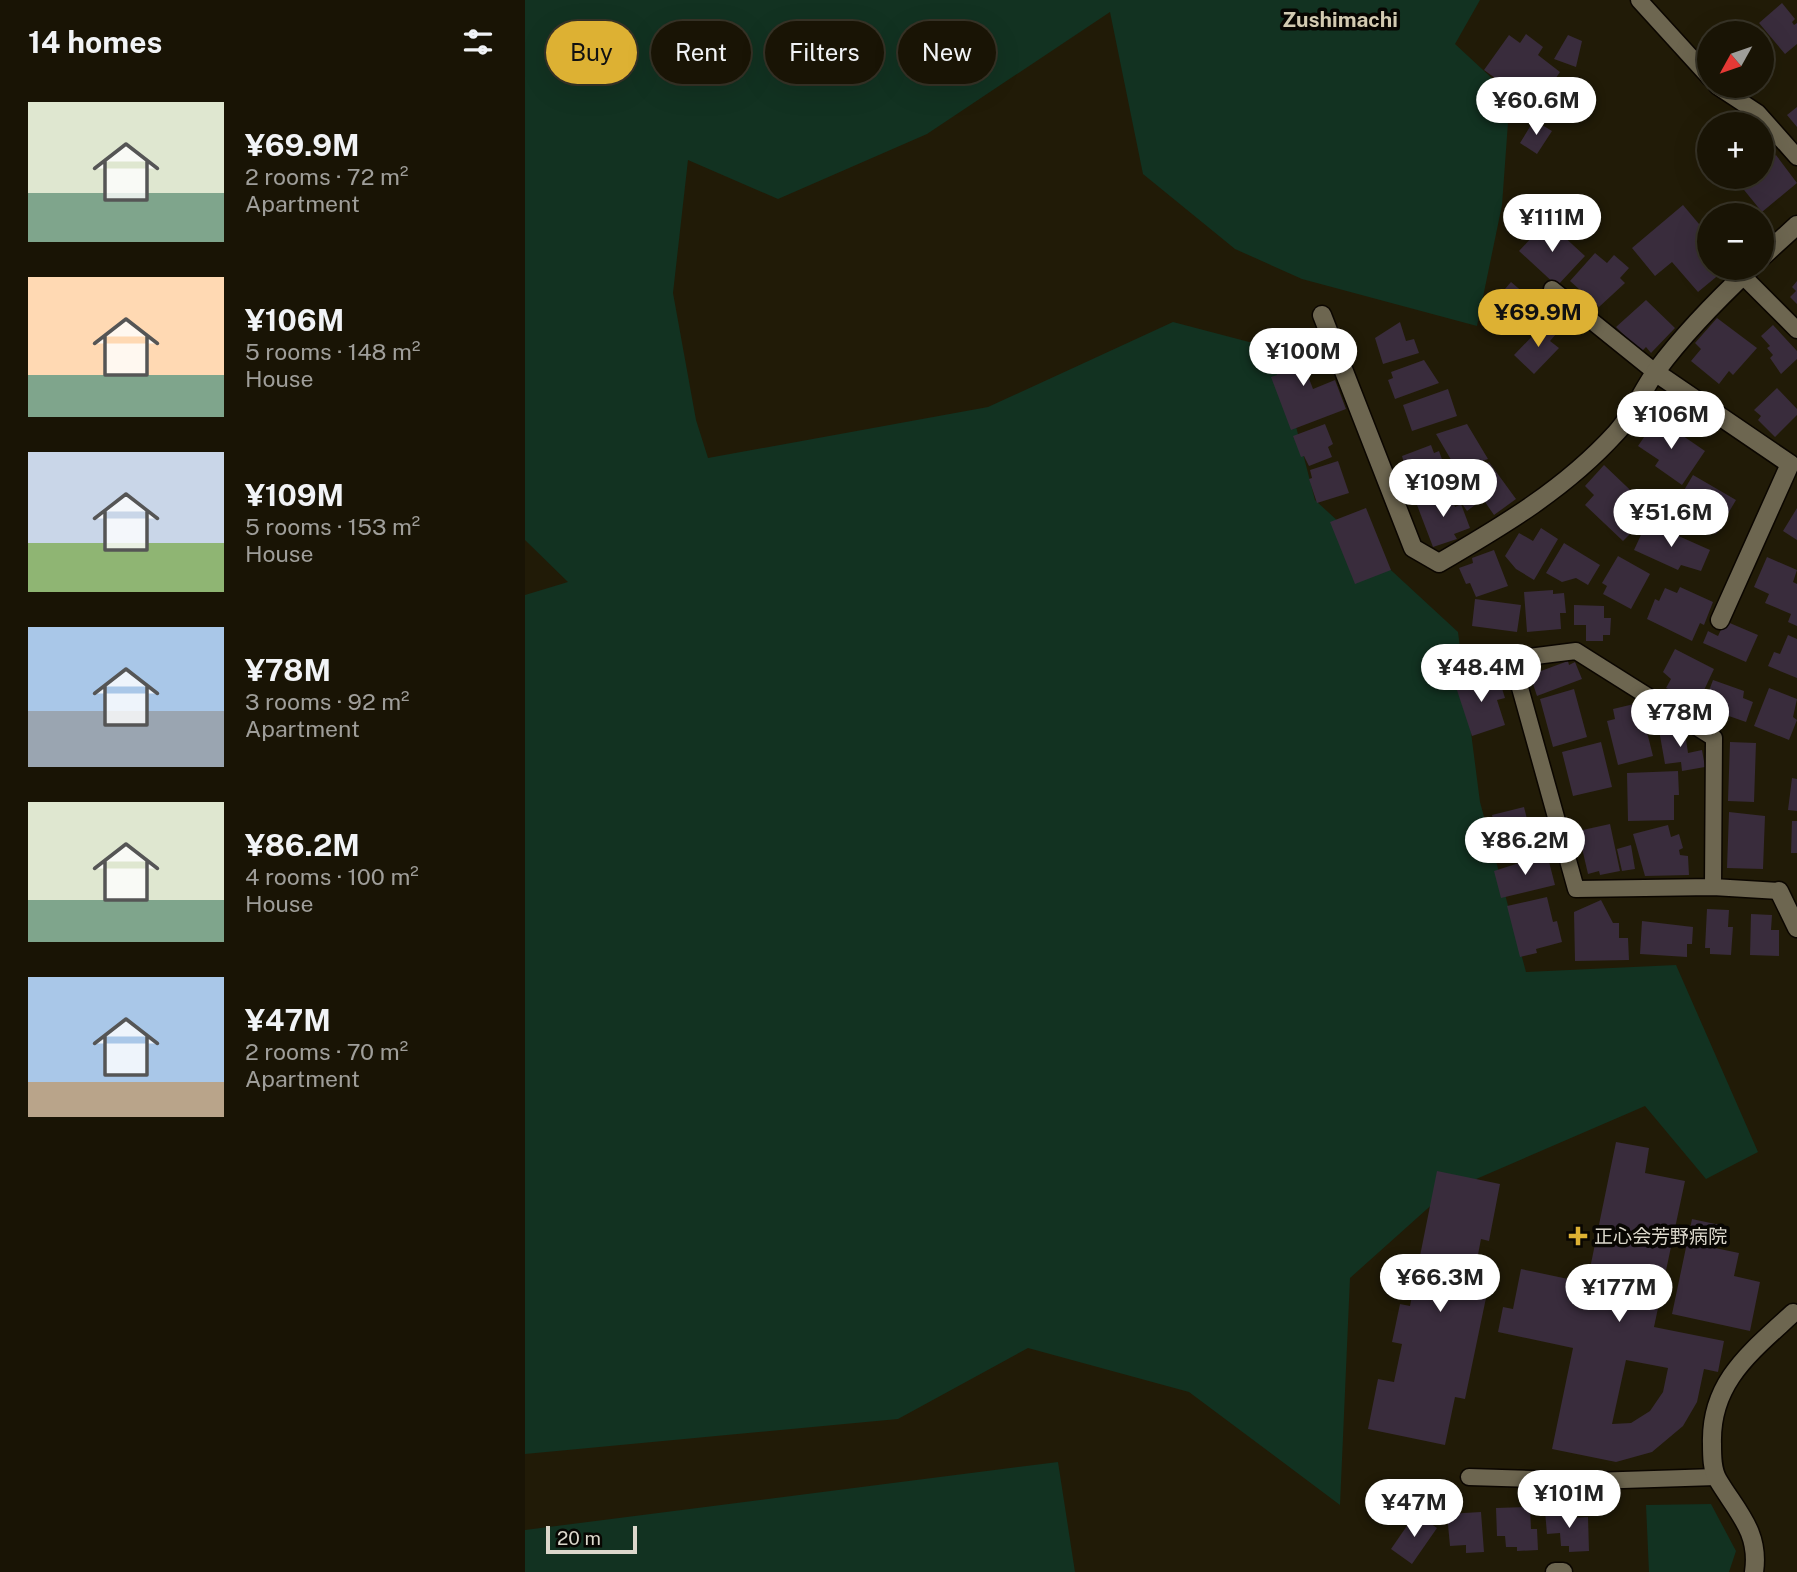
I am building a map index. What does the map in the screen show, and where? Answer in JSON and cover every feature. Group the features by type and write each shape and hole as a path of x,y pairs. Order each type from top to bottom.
{"street":[{"path":"1774,246 1797,225"},
{"path":"1322,315 1413,548 1439,563 1532,508 1581,469 1619,430 1655,372 1695,321 1739,280"},
{"path":"1655,372 1793,467 1720,620"},
{"path":"1779,891 1797,928"},
{"path":"1754,1572 1757,1553 1747,1523 1716,1477 1711,1420 1731,1373 1795,1311"},
{"path":"1555,1572 1563,1572"}],"lane":[{"path":"1639,0 1697,64"},
{"path":"1735,98 1758,113 1797,157"},
{"path":"1754,280 1797,330"},
{"path":"1552,289 1655,372"},
{"path":"1713,887 1714,738 1576,651 1512,659 1576,889 1713,887 1779,891"},
{"path":"1469,1477 1605,1481 1716,1477"}],"green space":[{"path":"525,0 1480,0 1455,44 1510,95 1502,205 1477,326 1302,279 1235,249 1143,174 1110,12 927,134 778,199 688,160 673,293 696,420 708,458 988,407 1173,322 1276,349 1315,500 1458,632 1480,802 1526,972 1676,965 1758,1152 1706,1179 1645,1106 1446,1192 1350,1278 1340,1505 1189,1392 1028,1348 898,1419 525,1454 525,595 568,582 525,540"},
{"path":"1058,1462 1075,1572 525,1572 525,1530"},
{"path":"1711,1504 1736,1551 1729,1572 1649,1572 1646,1505"}],"building":[{"path":"1782,3 1795,19 1792,22 1794,25 1797,23 1797,44 1785,54 1775,42 1775,21 1761,21"},
{"path":"1526,34 1543,47 1538,55 1560,72 1547,91 1555,97 1543,113 1484,70 1509,35 1520,43"},
{"path":"1568,35 1582,41 1576,67 1554,59"},
{"path":"1797,107 1797,127 1787,115"},
{"path":"1534,120 1552,131 1537,154 1520,143"},
{"path":"1776,155 1797,183 1773,203 1755,203 1743,189 1774,189"},
{"path":"1683,205 1697,222 1697,280 1712,280 1698,292 1672,262 1655,276 1632,248"},
{"path":"1547,221 1585,256 1557,286 1519,251"},
{"path":"1595,253 1607,263 1614,255 1629,268 1620,278 1625,283 1599,307 1570,281"},
{"path":"1797,281 1797,304 1790,297 1796,291 1792,287"},
{"path":"1511,282 1538,305 1522,323 1520,321 1512,328 1504,322 1506,317 1499,296"},
{"path":"1646,300 1675,328 1651,353 1646,347 1641,352 1616,327"},
{"path":"1717,318 1757,348 1733,375 1729,371 1719,384 1691,361 1701,349 1695,343"},
{"path":"1400,322 1406,341 1414,339 1419,353 1383,364 1375,338"},
{"path":"1545,323 1556,334 1550,341 1559,348 1534,374 1514,355"},
{"path":"1773,325 1797,351 1797,359 1781,374 1770,358 1773,355 1767,348 1770,346 1761,336"},
{"path":"1305,341 1314,364 1305,368 1313,389 1335,380 1346,409 1291,430 1271,377 1277,375 1269,354"},
{"path":"1424,360 1439,383 1395,399 1388,380 1393,378 1391,372"},
{"path":"1777,388 1797,409 1797,415 1775,437 1758,420 1761,416 1754,410"},
{"path":"1448,389 1457,416 1412,431 1403,405"},
{"path":"1657,418 1705,451 1682,485 1655,466 1659,460 1638,446"},
{"path":"1325,424 1333,444 1328,447 1332,457 1309,466 1304,456 1301,457 1293,436"},
{"path":"1467,424 1488,459 1457,470 1436,434"},
{"path":"1431,445 1434,453 1439,451 1449,479 1408,493 1398,465 1404,463 1402,456"},
{"path":"1338,461 1349,493 1317,503 1309,479 1312,478 1310,470"},
{"path":"1489,462 1516,499 1494,515 1483,499 1467,511 1452,489"},
{"path":"1604,465 1647,506 1636,519 1641,523 1623,541 1585,505 1594,495 1585,486"},
{"path":"1693,475 1736,500 1716,534 1673,509"},
{"path":"1450,493 1455,507 1461,504 1470,528 1454,534 1457,539 1433,547 1417,505"},
{"path":"1366,508 1391,570 1355,584 1330,522"},
{"path":"1797,508 1797,540 1783,531"},
{"path":"1647,522 1710,550 1701,571 1681,565 1678,570 1634,550"},
{"path":"1541,528 1558,539 1534,580 1516,569 1505,556 1519,533 1533,541"},
{"path":"1564,543 1600,565 1588,585 1576,578 1562,582 1546,573"},
{"path":"1494,550 1508,586 1476,597 1459,568 1473,563 1472,558"},
{"path":"1618,556 1650,574 1631,609 1603,594 1607,586 1602,583"},
{"path":"1767,557 1797,570 1793,582 1797,584 1797,626 1788,622 1791,614 1765,603 1769,594 1754,587"},
{"path":"1680,587 1713,602 1704,625 1700,623 1692,641 1647,619 1655,599 1659,601 1665,588 1677,593"},
{"path":"1553,590 1553,594 1564,593 1566,613 1560,613 1561,629 1527,632 1524,592"},
{"path":"1475,599 1521,605 1517,632 1472,626"},
{"path":"1574,605 1604,606 1604,618 1611,618 1610,635 1603,635 1603,641 1586,641 1586,625 1574,625"},
{"path":"1725,621 1758,635 1746,662 1703,643 1708,631 1718,636"},
{"path":"1788,635 1797,639 1797,678 1768,666 1774,652 1780,654"},
{"path":"1675,649 1714,669 1698,703 1666,688 1671,679 1663,672"},
{"path":"1568,661 1569,665 1575,662 1582,679 1537,696 1530,675"},
{"path":"1488,673 1492,685 1500,682 1505,698 1497,700 1505,725 1472,736 1455,684"},
{"path":"1713,680 1744,691 1743,698 1753,702 1746,722 1703,707"},
{"path":"1769,688 1797,699 1793,717 1797,720 1789,740 1754,726"},
{"path":"1574,689 1587,737 1553,747 1540,699"},
{"path":"1634,704 1636,713 1642,712 1653,756 1618,765 1607,721 1615,719 1613,709"},
{"path":"1684,726 1688,753 1702,750 1705,767 1682,771 1681,762 1665,764 1659,730"},
{"path":"1601,742 1612,787 1573,796 1562,752"},
{"path":"1730,742 1756,743 1754,802 1728,801"},
{"path":"1678,771 1679,795 1674,795 1674,820 1628,821 1627,773"},
{"path":"1792,778 1797,779 1797,811 1788,810"},
{"path":"1524,807 1532,839 1500,847 1492,815"},
{"path":"1729,812 1765,816 1763,869 1727,868"},
{"path":"1792,821 1797,821 1797,853 1791,853"},
{"path":"1610,824 1620,871 1600,875 1599,871 1588,874 1578,831"},
{"path":"1668,825 1671,837 1679,834 1683,848 1679,850 1680,855 1688,856 1689,875 1645,876 1633,834"},
{"path":"1631,845 1635,869 1622,871 1617,849"},
{"path":"1547,854 1555,885 1501,898 1494,871"},
{"path":"1547,897 1553,922 1557,921 1562,942 1536,949 1537,953 1520,957 1507,906"},
{"path":"1601,900 1613,923 1619,923 1619,938 1628,938 1629,960 1575,961 1574,912"},
{"path":"1707,909 1729,910 1728,927 1733,927 1731,955 1710,954 1710,948 1705,948"},
{"path":"1751,914 1772,915 1771,930 1779,930 1779,956 1750,955"},
{"path":"1642,921 1693,927 1692,944 1687,944 1687,957 1640,954"},
{"path":"1616,1142 1649,1148 1645,1173 1685,1181 1654,1327 1724,1341 1718,1372 1704,1369 1697,1402 1683,1426 1652,1452 1616,1462 1552,1449 1573,1348 1498,1332 1503,1307 1513,1309 1521,1269 1587,1283","holes":["1626,1360 1668,1368 1663,1392 1650,1411 1631,1423 1612,1424"]},
{"path":"1437,1171 1500,1184 1489,1241 1481,1239 1476,1265 1492,1269 1465,1399 1455,1397 1445,1445 1368,1429 1378,1379 1394,1382 1402,1344 1392,1342 1400,1304 1410,1306"},
{"path":"1692,1219 1720,1225 1715,1248 1739,1253 1734,1276 1760,1282 1750,1331 1672,1314"},
{"path":"1530,1507 1531,1529 1537,1529 1538,1550 1517,1551 1517,1547 1506,1547 1505,1536 1497,1536 1496,1508"},
{"path":"1571,1510 1572,1518 1588,1517 1589,1551 1569,1552 1569,1546 1561,1546 1560,1533 1547,1534 1545,1511"},
{"path":"1481,1512 1484,1552 1466,1553 1466,1545 1450,1546 1447,1514"},
{"path":"1413,1517 1422,1523 1424,1519 1437,1528 1412,1564 1391,1549"}],"place":[{"name":"正心会芳野病院","path":"1578,1236"}],"district":[{"name":"Zushimachi","path":"1340,20"}]}
